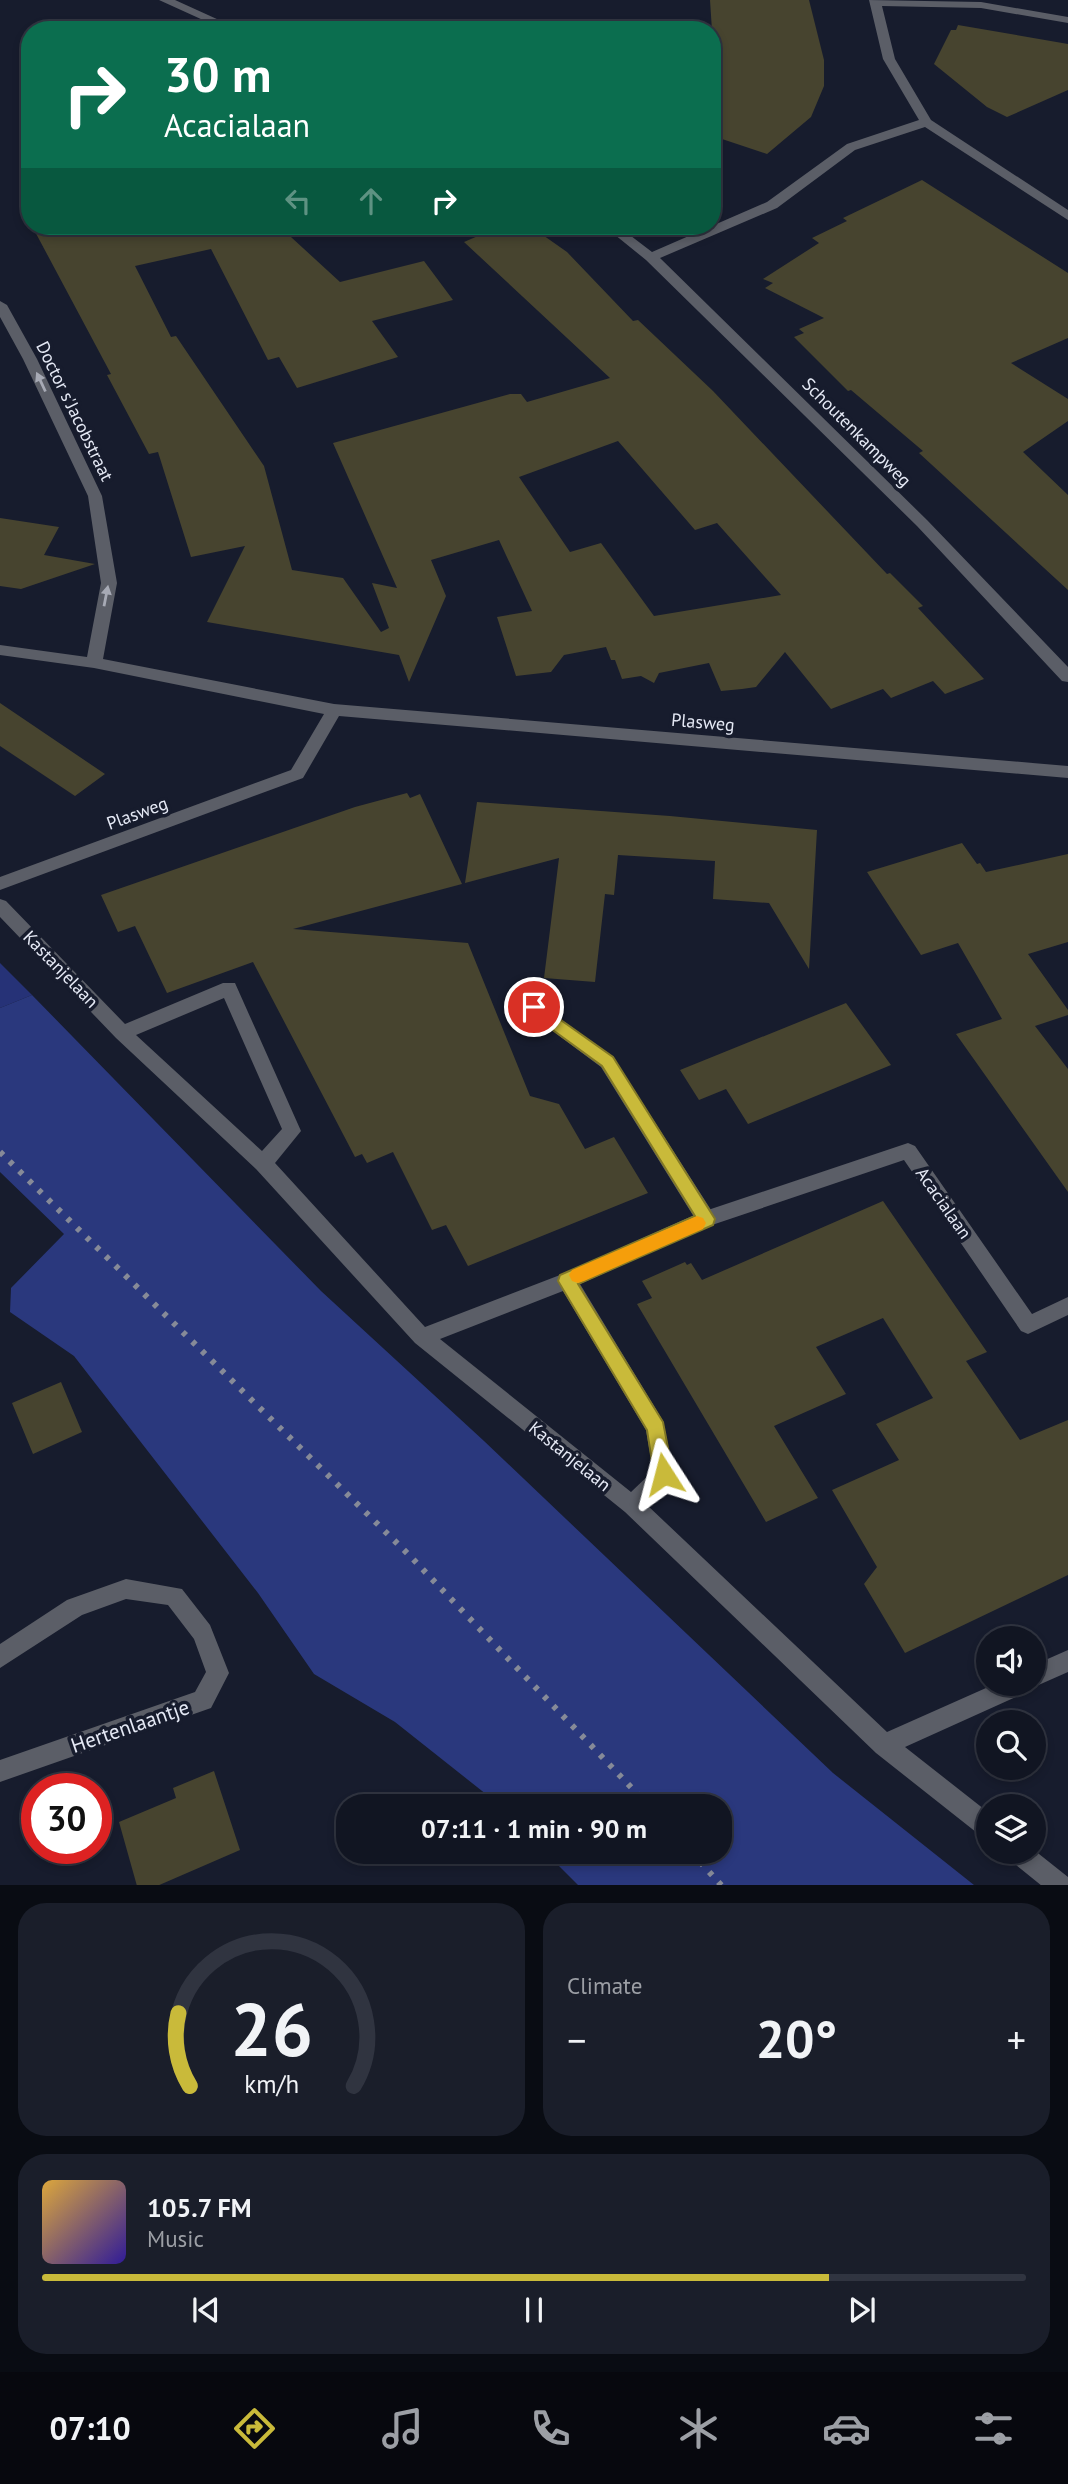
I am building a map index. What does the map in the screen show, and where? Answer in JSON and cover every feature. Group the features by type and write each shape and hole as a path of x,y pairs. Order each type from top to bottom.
{"street":[{"path":"165,0 213,21"},
{"path":"1068,20 981,5 875,1 889,59 926,122 1068,216"},
{"path":"721,227 772,205 851,147 926,122"},
{"name":"Schoutenkampweg","path":"622,235 651,257 922,523 1068,677"},
{"path":"651,257 702,235"},
{"name":"Doctor s'Jacobstraat","path":"0,305 30,359 95,496 109,583 94,663"},
{"name":"Plasweg","path":"0,650 94,663 334,710 1068,772"},
{"name":"Plasweg","path":"0,884 297,774 334,710"},
{"name":"Kastanjelaan","path":"0,906 122,1032 262,1163 422,1337 632,1505 884,1745 976,1818"},
{"path":"122,1032 229,988 292,1131 262,1163"},
{"path":"516,994 607,1062 706,1219"},
{"name":"Acacialaan","path":"422,1337 566,1281 706,1219 908,1151 1028,1325 1068,1306"},
{"path":"566,1281 656,1428 664,1474 632,1505"},
{"name":"Hertenlaantje","path":"0,1657 75,1607 126,1589 174,1596 202,1632 218,1673 204,1700 0,1772"},
{"path":"1046,1671 1068,1661"},
{"path":"884,1745 992,1696"},
{"path":"1034,1864 1061,1885"}],"shaded area":[{"path":"0,963 32,995 0,1008"},
{"path":"32,995 321,1291 484,1441 833,1773 974,1885 578,1885 557,1864 732,1864 732,1794 486,1794 395,1722 314,1674 258,1593 74,1356 10,1312 11,1288 64,1234 0,1172 0,1008"}],"building":[{"path":"710,0 809,0 824,60 824,86 811,117 767,154 721,139 721,21 711,21"},
{"path":"958,25 1068,44 1068,90 1007,117 987,107 934,64 951,30 956,30"},
{"path":"922,180 1068,273 1068,338 1011,363 1068,399 1068,421 1023,452 1068,495 1068,590 919,453 923,451 851,390 848,391 794,337 804,333 799,329 824,318 765,288 773,283 763,279 819,243 812,238 847,221 843,218"},
{"path":"37,235 289,235 340,282 424,261 453,300 372,321 398,357 297,388 279,357 268,360 211,249 135,266 171,337 176,336 264,466 292,570 343,578 381,632 389,628 372,583 397,588 333,443 510,394 521,394 527,402 610,378 464,242 480,235 543,235 567,252 633,321 638,320 713,391 887,574 890,573 923,606 918,608 984,679 945,694 933,681 891,698 883,689 831,709 785,652 756,687 721,691 709,663 659,673 654,683 641,676 622,679 615,660 611,660 606,647 564,655 551,672 516,676 497,617 532,611 499,540 431,560 446,596 409,682 399,655 207,622 245,546 191,557 158,452 149,454 107,375 111,374","holes":["618,441 695,530 717,523 781,595 654,616 601,543 570,552 519,477"]},
{"path":"0,518 59,527 44,555 95,564 21,589 0,586"},
{"path":"0,703 105,774 75,796 0,746"},
{"path":"407,793 410,798 420,794 462,884 293,929 468,943 530,1096 559,1104 585,1149 614,1137 648,1193 468,1266 446,1225 432,1230 393,1152 367,1163 362,1154 355,1157 253,962 167,993 135,926 118,932 101,895 355,807"},
{"path":"477,802 817,830 809,969 769,903 713,899 715,861 618,855 614,895 605,894 595,982 544,978 559,858 465,883"},
{"path":"962,843 986,872 1068,854 1068,942 1028,954 1068,1010 1068,1015 1035,1026 1068,1069 1068,1192 956,1034 1002,1019 958,943 921,955 867,872"},
{"path":"846,1003 891,1065 748,1124 726,1089 699,1100 680,1070"},
{"path":"883,1201 987,1352 966,1361 1020,1440 1068,1420 1068,1575 905,1653 864,1584 877,1567 832,1490 899,1460 876,1424 933,1398 883,1318 816,1347 846,1394 774,1426 818,1498 766,1522 637,1304 652,1298 642,1281 685,1262 687,1265 691,1263 702,1280"},
{"path":"61,1382 82,1432 33,1454 12,1403"},
{"path":"214,1771 240,1850 159,1885 137,1885 119,1822 176,1798 173,1788"}],"railway":[{"path":"0,1152 410,1556 638,1794"},
{"path":"702,1864 721,1885"}],"slow traffic":[{"path":"578,1275 697,1223"}],"route":[{"path":"534,1007 607,1062 706,1219 566,1281 656,1428 664,1474"}]}
